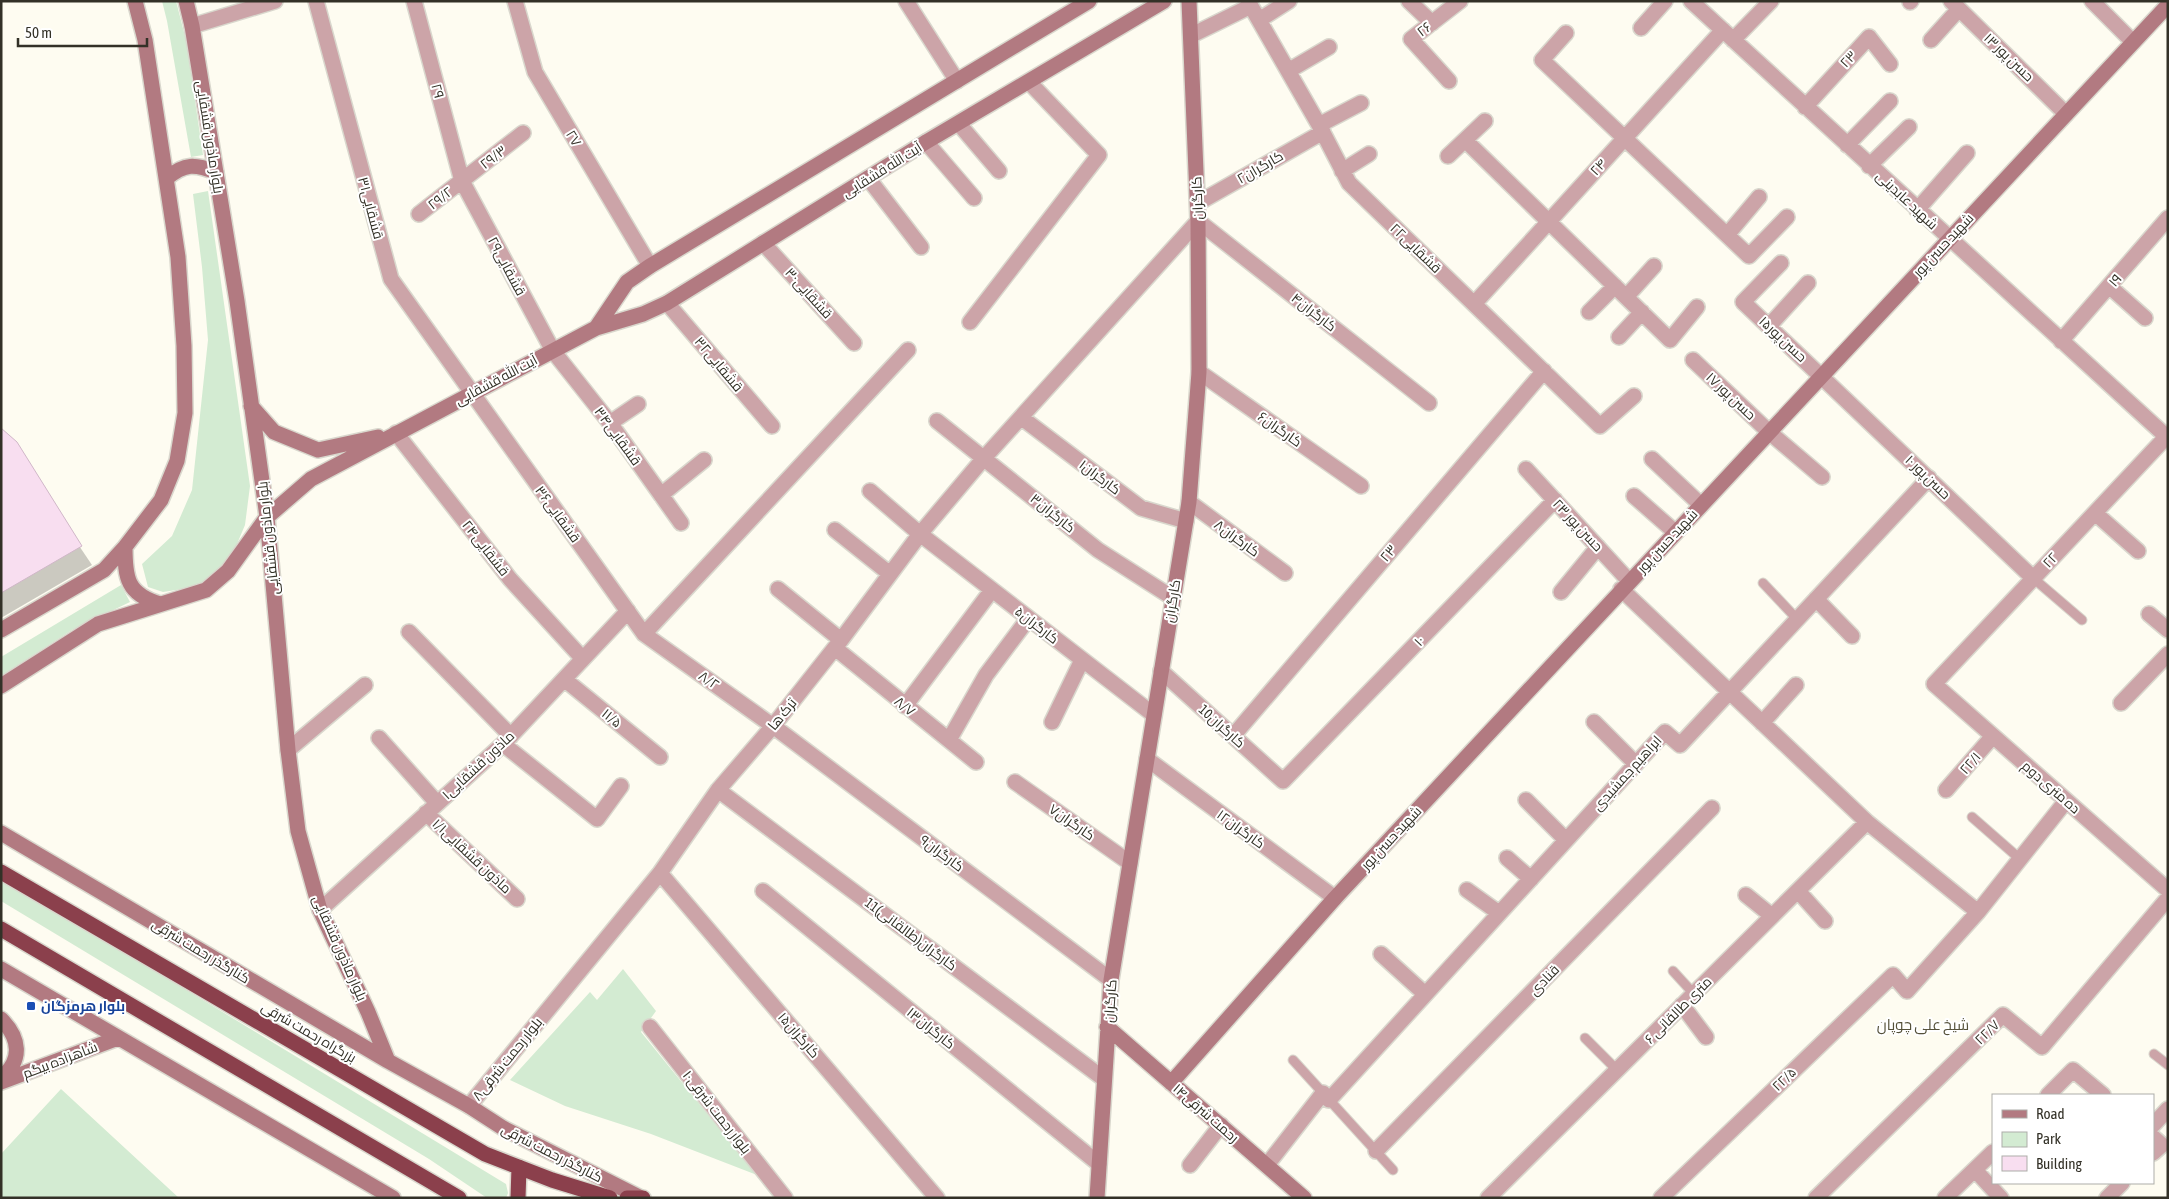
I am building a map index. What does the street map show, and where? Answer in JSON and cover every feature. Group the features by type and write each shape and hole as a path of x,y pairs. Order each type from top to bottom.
{"highway":[{"name":"بزرگراه رحمت شرقی","path":"1,872 485,1154 552,1180 610,1198"},
{"path":"1,929 459,1198"},
{"path":"518,1198 519,1167"}],"street":[{"path":"1,630 104,570 125,547 161,500 177,461 185,413 184,346 178,257 145,40 136,1"},
{"name":"بلوار ماذون قشقایی","path":"186,1 192,26 237,301 267,517 288,750 298,831 320,910 368,1012 388,1061"},
{"path":"192,26 275,1"},
{"name":"۳۱قشقایی","path":"316,1 391,280 472,393"},
{"name":"۲۹","path":"414,1 462,181"},
{"name":"۲۷","path":"515,1 535,72 650,266"},
{"path":"906,1 957,81"},
{"name":"آیت الله قشقایی","path":"596,328 627,282 650,266 957,81 1069,6 1089,1"},
{"name":"آیت الله قشقایی","path":"396,432 596,328 643,314 667,303 926,142 1164,1"},
{"name":"کارگران","path":"1097,1198 1110,980 1189,502 1199,372 1198,203 1189,1"},
{"path":"1259,20 1289,1"},
{"path":"1409,1 1432,23"},
{"name":"۲۶","path":"1449,81 1411,39 1460,1"},
{"path":"1641,28 1665,1"},
{"name":"شهید عابدینی","path":"1691,1 1917,210 2167,436"},
{"name":"۲۴","path":"1474,304 1625,138 1728,35 1771,1"},
{"path":"2092,1 2134,42"},
{"path":"1192,35 1249,4"},
{"name":"۲۲قشقایی","path":"1249,4 1321,128 1348,183 1600,426 1634,396"},
{"path":"1931,40 1955,5"},
{"name":"۱۳ حسن پور","path":"1955,5 2066,114"},
{"name":"شهید حسن پور","path":"1171,1082 1334,898 2168,5"},
{"path":"1566,33 1542,60 1749,256 1787,217"},
{"name":"۲۳","path":"1805,106 1869,37 1890,64"},
{"path":"1288,71 1329,47"},
{"path":"970,322 1099,155 1029,82"},
{"path":"1847,145 1890,102"},
{"name":"کارگران۲","path":"1198,203 1361,103"},
{"path":"1448,156 1485,121"},
{"path":"959,124 1000,171"},
{"path":"1869,166 1909,127"},
{"name":"۲۹/۳","path":"462,181 523,133"},
{"path":"1465,140 1670,340 1697,307"},
{"path":"926,142 974,198"},
{"path":"1917,210 1967,153"},
{"path":"1342,171 1369,154"},
{"path":"167,178 177,169 190,166 201,166 216,172"},
{"path":"868,178 922,247"},
{"name":"۲۹/۲","path":"419,214 462,181"},
{"name":"قشقایی۲۹","path":"462,181 553,351"},
{"path":"1727,235 1758,197"},
{"name":"۱۹","path":"2062,341 2168,218"},
{"name":"کارگران۴","path":"1198,221 1429,403"},
{"name":"ترک ها","path":"545,1013 660,873 718,790 773,726 838,644 920,534 984,458 1198,221"},
{"name":"قشقایی۳۰","path":"763,243 854,343"},
{"name":"حسن پور۱۵","path":"1781,263 1743,302 1823,376"},
{"path":"1626,297 1654,266"},
{"path":"1769,326 1808,283"},
{"path":"1590,312 1615,286"},
{"path":"2109,286 2145,318"},
{"name":"قشقایی۳۲","path":"667,303 772,426"},
{"path":"1619,337 1642,312"},
{"path":"644,634 908,350"},
{"name":"قشقایی۳۴","path":"553,351 610,423 681,523"},
{"name":"۱۷ حسن پور","path":"1693,360 1769,432 1822,477"},
{"name":"۲۳","path":"1233,736 1544,371"},
{"name":"۶کارگران","path":"1199,372 1361,486"},
{"name":"۱۰ حسن پور","path":"1823,376 2033,578"},
{"name":"قشقایی۳۶","path":"472,393 644,634"},
{"path":"610,423 638,404"},
{"path":"251,406 274,432 318,450 396,432"},
{"name":"۱کارگران","path":"1022,418 1142,508 1186,522"},
{"name":"کارگران۳","path":"937,421 1098,550 1173,598"},
{"path":"1,686 98,624 206,590 228,570 267,517 311,479 396,432"},
{"name":"قشقایی۲۴","path":"396,432 510,579 583,659"},
{"name":"۲۲","path":"1934,684 2167,436"},
{"path":"1652,459 1701,505"},
{"path":"661,495 704,460"},
{"name":"۲۳ حسن پور","path":"1526,469 1598,548 1625,585 1729,692 1867,822 1978,912"},
{"name":"ابراهیم جمشیدی","path":"1267,1165 1326,1096 1425,994 1665,732 1680,745 1929,478"},
{"name":"کارگران۵","path":"870,491 920,534 1154,715"},
{"path":"1634,496 1675,532"},
{"name":"۱۰","path":"1283,781 1555,500"},
{"name":"کارگران۸","path":"1189,502 1286,573"},
{"path":"2095,512 2138,552"},
{"path":"835,530 890,574"},
{"path":"125,547 125,572 132,589 148,600 160,604"},
{"path":"1561,592 1598,548"},
{"name":"۸/۷","path":"778,589 905,706 976,762"},
{"path":"905,706 992,590"},
{"path":"1816,599 1852,636"},
{"name":"ماذون قشقایی۱","path":"320,910 507,740 628,611"},
{"path":"2149,614 2168,630"},
{"path":"949,740 986,675 1028,619"},
{"path":"409,632 507,740 597,819 620,786"},
{"name":"۸/۲","path":"644,634 773,726"},
{"path":"2121,703 2168,654"},
{"path":"1052,722 1082,660"},
{"name":"10کارگران","path":"1161,671 1283,781"},
{"name":"۱۱/۵","path":"564,679 660,757"},
{"name":"ده متری دوم","path":"1934,684 2168,890"},
{"path":"288,750 365,685"},
{"path":"1762,723 1796,685"},
{"path":"1594,722 1636,764"},
{"name":"کارگران۹","path":"773,726 1110,980"},
{"name":"۲۲/۱","path":"1946,790 1993,736"},
{"name":"ماذون قشقایی۱/۱","path":"379,738 432,808 517,899"},
{"name":"۱۲کارگران","path":"1147,760 1334,898"},
{"name":"کارگران۷","path":"1015,782 1130,863"},
{"name":"11کارگران(طالقانی)","path":"718,790 1104,1078"},
{"path":"1526,800 1566,840"},
{"path":"1978,912 2066,801"},
{"name":"قنادی","path":"1376,1151 1712,808"},
{"name":"۶ متری طالقانی","path":"1488,1198 1867,822"},
{"name":"کنارگذر رحمت شرقی","path":"1,833 388,1061 468,1106 502,1128 636,1197"},
{"path":"1506,858 1530,879"},
{"name":"۱۵کارگران","path":"660,873 937,1198"},
{"path":"1467,890 1499,913"},
{"path":"1798,891 1825,921"},
{"name":"کارگران۱۳","path":"763,892 1099,1164"},
{"path":"1746,895 1772,916"},
{"name":"۲۲/۷","path":"1816,1198 2003,1015 2042,1047 2168,898"},
{"name":"۲۲/۵","path":"1661,1198 1893,975 1907,991 1978,912"},
{"path":"1381,954 1425,994"},
{"path":"1,969 393,1198"},
{"path":"1682,1006 1706,1037"},
{"name":"بلوار رحمت شرقی۸","path":"468,1106 545,1013"},
{"path":"1,1019 14,1036 17,1056 12,1068 1,1078"},
{"name":"۱۰بلوار رحمت شرقی","path":"650,1027 785,1198"},
{"name":"۱۴رحمت شرقی","path":"1108,1027 1304,1198"},
{"name":"شاهزاده بیگم","path":"1,1082 118,1038"},
{"path":"2049,1094 2073,1070 2102,1094"},
{"path":"1190,1166 1221,1125"},
{"path":"1945,1198 1992,1153"},
{"path":"1975,1170 2001,1198"},
{"path":"2107,1198 2121,1184"}],"lane":[{"path":"2033,578 2082,620"},
{"path":"1763,583 1797,619"},
{"path":"1972,817 2020,859"},
{"path":"1673,971 1694,994"},
{"path":"1585,1038 1617,1070"},
{"path":"2154,1054 2168,1065"},
{"path":"1293,1060 1393,1170"}],"green space":[{"path":"162,1 176,1 186,40 203,155 191,157"},
{"path":"208,191 250,486 245,525 234,551 215,575 195,587 163,592 148,587 142,564 172,536 192,490 208,340 193,194"},
{"path":"121,585 130,602 72,630 1,676 1,657"},
{"path":"1,881 99,937 506,1184 508,1193 506,1198 487,1198 429,1159 1,901"},
{"path":"623,969 656,1011 641,1032 757,1175 651,1134 565,1106 510,1080 590,992 597,1000"},
{"path":"61,1089 179,1198 1,1198 1,1154"}],"building":[{"path":"1,428 17,442 82,546 1,593"}],"place":[{"name":"بلوار هرمزگان","path":"31,1006"}],"district":[{"name":"شیخ علی چوپان","path":"1923,1024"}]}
